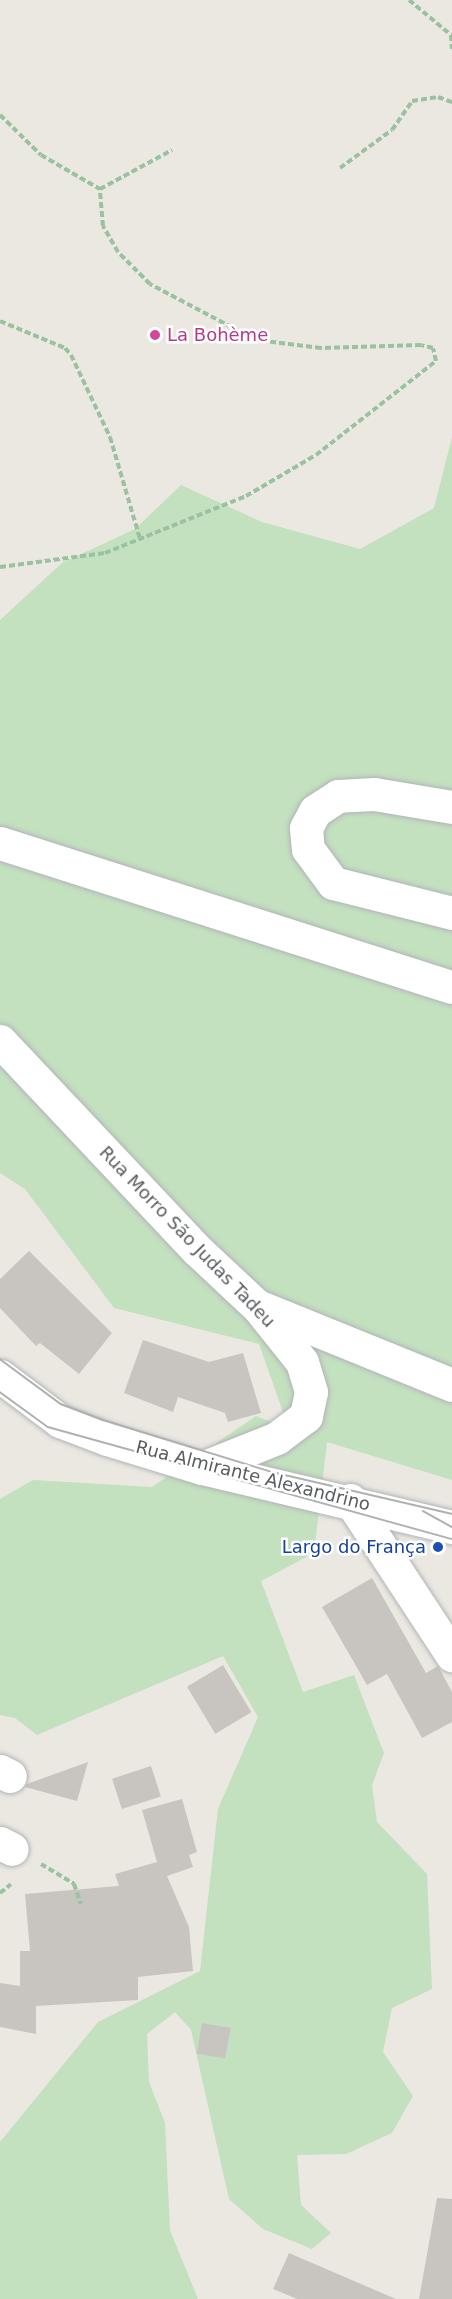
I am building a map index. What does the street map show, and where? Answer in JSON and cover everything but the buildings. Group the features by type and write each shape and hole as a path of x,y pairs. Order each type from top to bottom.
{"street":[{"path":"452,807 374,794 338,796 315,811 306,828 308,849 333,883 452,913"},
{"path":"0,843 452,987"},
{"name":"Rua Morro São Judas Tadeu","path":"0,1041 196,1249 258,1307 302,1362 311,1392 306,1416 277,1438 202,1468"},
{"path":"258,1307 452,1385"},
{"name":"Rua Almirante Alexandrino","path":"0,1376 60,1421 202,1468 350,1500 452,1527"},
{"path":"350,1500 439,1611 452,1655"}],"path":[{"path":"409,0 451,35 452,49"},
{"path":"340,168 392,130 412,101 438,96 452,102"},
{"path":"0,115 41,155 100,189"},
{"path":"100,189 172,150"},
{"path":"0,567 105,553 246,496 316,454 429,371 436,361 436,352 421,345 321,348 256,340 150,284 118,252 103,226 100,189"},
{"path":"0,321 64,348 71,355 110,437 140,539"},
{"path":"0,1893 17,1858 74,1884 81,1904"}],"green space":[{"path":"452,437 452,1480 327,1442 314,1553 261,1581 303,1692 354,1675 384,1753 372,1785 377,1822 427,1874 432,1989 392,2008 383,2052 413,2096 392,2133 346,2154 297,2155 301,2205 331,2233 312,2249 263,2229 229,2199 191,2030 175,2012 147,2034 149,2082 165,2123 170,2230 198,2299 0,2299 0,2142 98,2022 200,1971 218,1809 258,1717 223,1656 37,1735 15,1718 0,1715 0,1499 33,1480 152,1487 256,1416 289,1429 259,1344 114,1308 25,1189 0,1173 0,620 62,563 135,529 181,485 262,522 360,549 434,508"}],"tram line":[{"path":"0,1359 61,1404 103,1420 272,1472 452,1514"},
{"path":"0,1392 48,1427 452,1539"},
{"path":"423,1511 452,1527"}],"place":[{"name":"La Bohème","path":"155,335"},
{"name":"Largo do França","path":"438,1547"}]}
